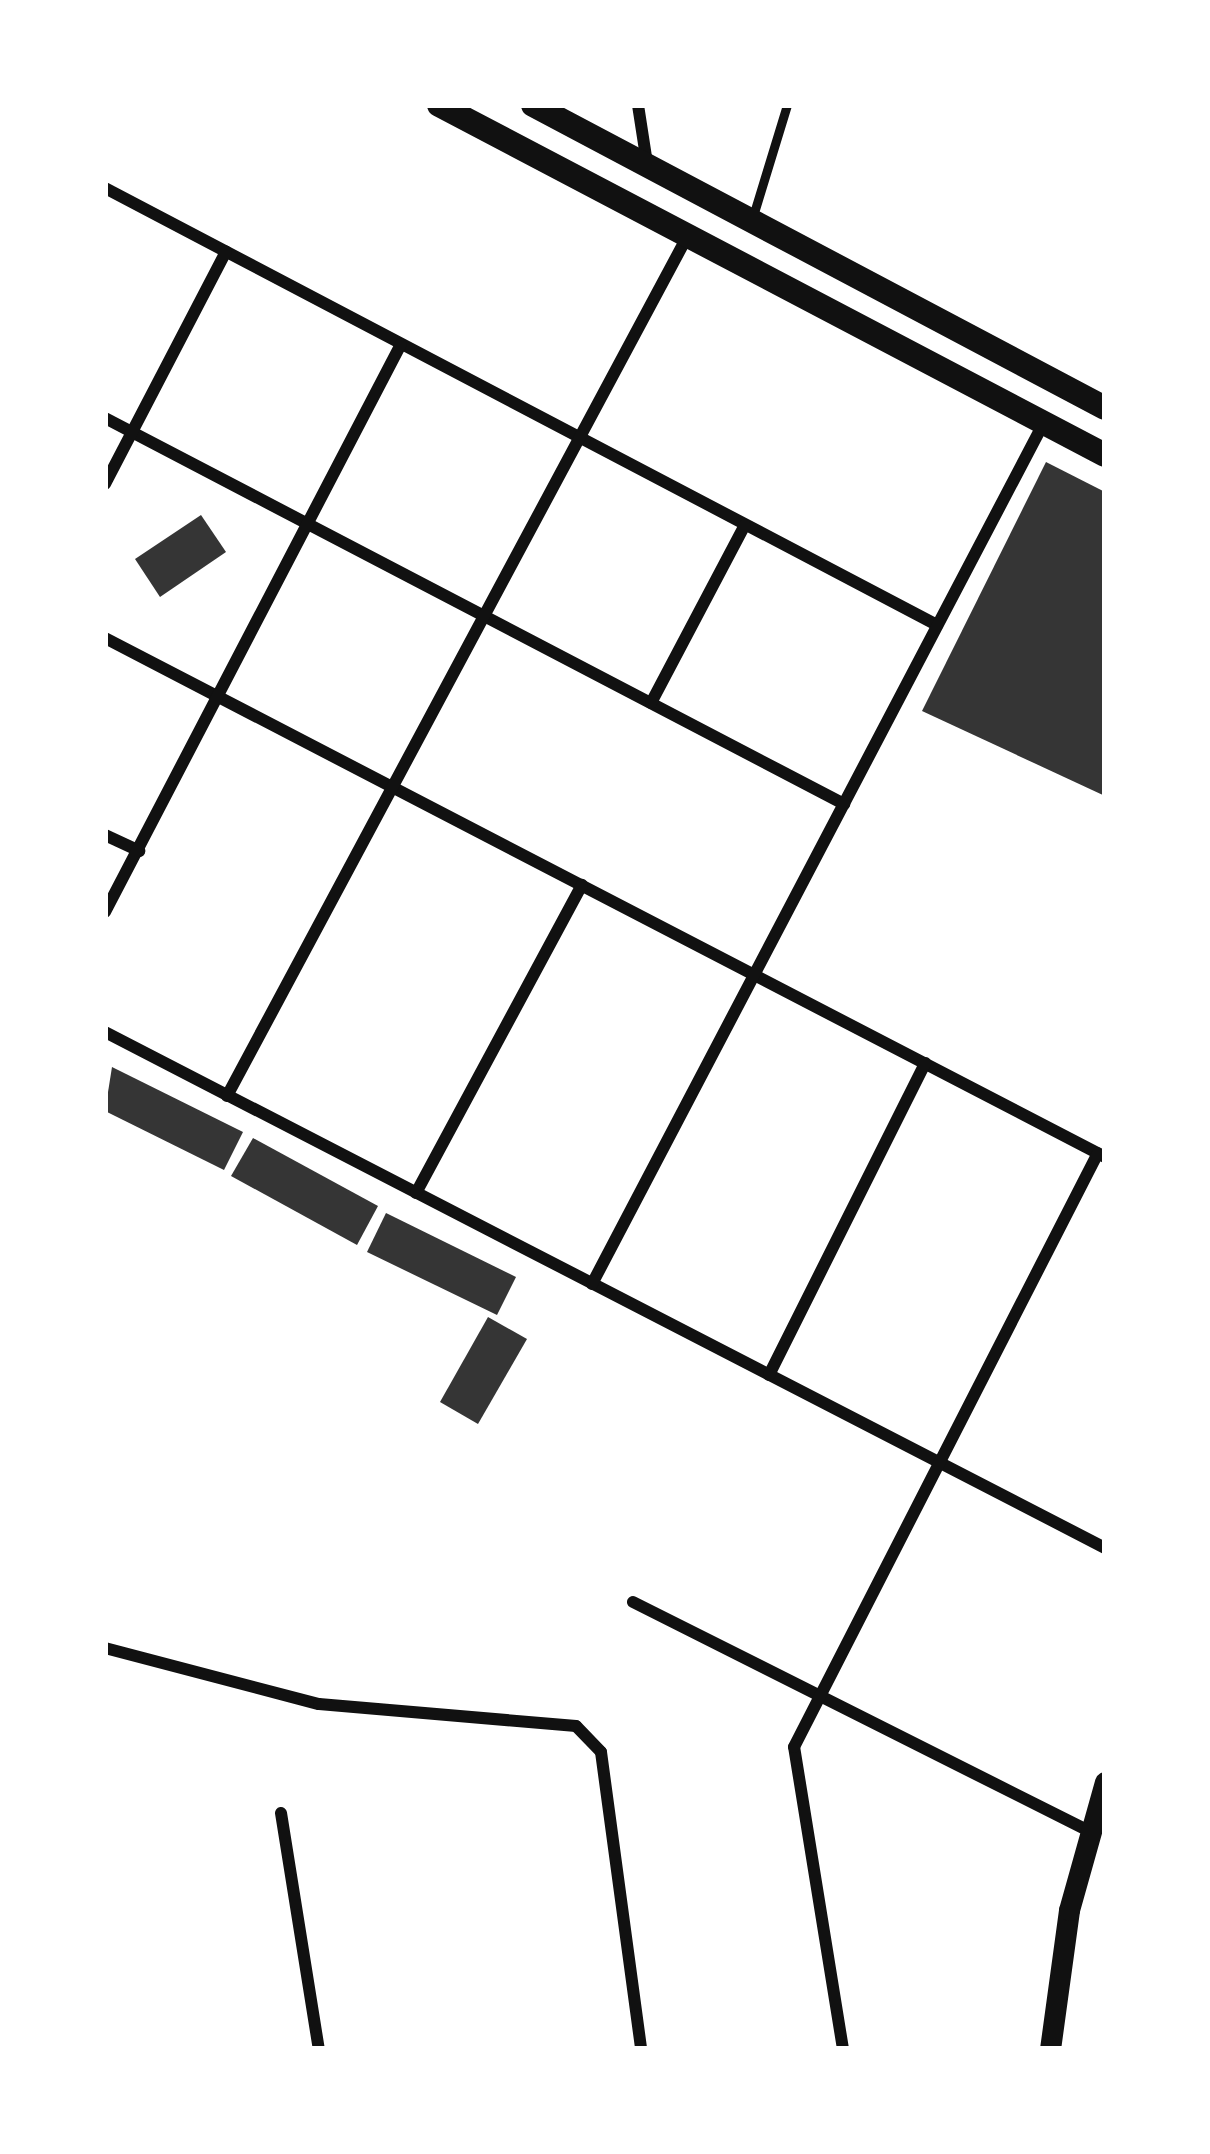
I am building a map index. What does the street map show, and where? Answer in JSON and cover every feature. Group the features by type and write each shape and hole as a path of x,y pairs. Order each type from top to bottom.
{"main road":[{"path":"439,105 1042,426 1105,454"},
{"path":"533,105 1105,408"}],"street":[{"path":"638,105 648,166"},
{"path":"105,188 938,625"},
{"path":"227,1096 687,237"},
{"path":"105,484 226,252"},
{"path":"105,912 221,698 401,344"},
{"path":"105,418 844,803"},
{"path":"592,1284 1042,426"},
{"path":"651,703 745,525"},
{"path":"105,638 1101,1155 794,1747 842,2049"},
{"path":"105,835 140,851"},
{"path":"416,1193 582,885"},
{"path":"105,1032 1105,1548"},
{"path":"769,1375 925,1063"},
{"path":"633,1602 1089,1831"},
{"path":"105,1648 319,1704 576,1726 602,1752 640,2049"},
{"path":"1051,2049 1069,1910 1105,1781"},
{"path":"281,1814 320,2049"}],"lane":[{"path":"752,221 788,105"}],"building":[{"path":"1046,462 1105,492 1105,796 922,711"},
{"path":"201,515 226,552 160,597 135,559"},
{"path":"112,1067 243,1132 224,1170 105,1111"},
{"path":"253,1138 378,1206 357,1245 231,1176"},
{"path":"386,1213 516,1277 497,1315 367,1252"},
{"path":"488,1317 527,1339 478,1424 440,1402"}]}
